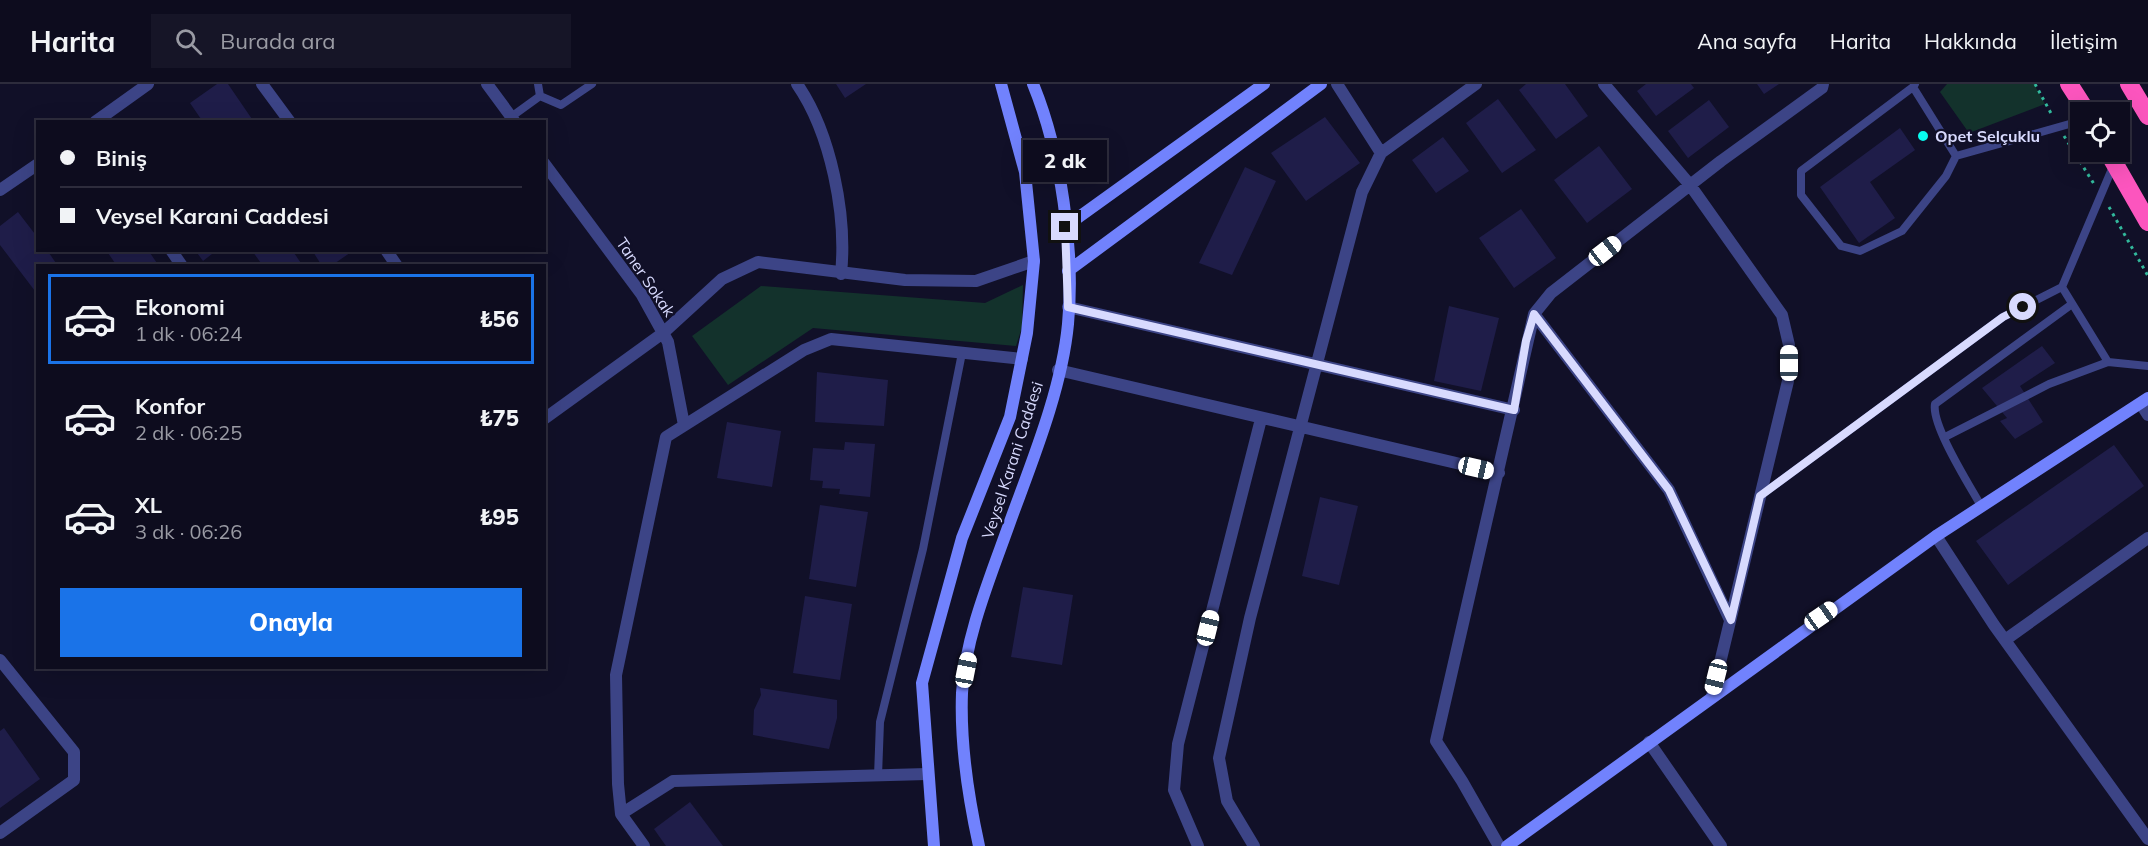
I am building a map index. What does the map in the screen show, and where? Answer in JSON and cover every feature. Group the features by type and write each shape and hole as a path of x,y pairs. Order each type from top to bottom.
{"highway":[{"path":"2069,84 2080,102"},
{"path":"2129,84 2148,116"},
{"path":"2113,162 2148,222"}],"main road":[{"name":"Veysel Karani Caddesi","path":"934,846 922,683 962,538 1010,417 1028,333 1034,261 1025,172 1001,84"},
{"name":"Veysel Karani Caddesi","path":"979,846 963,756 962,692 975,626 1050,407 1068,325 1068,271 1061,183 1044,111 1033,84"},
{"path":"1065,227 1264,84"},
{"path":"1068,271 1321,84"},
{"path":"1507,846 1936,536 2144,401"}],"street":[{"path":"98,120 148,84"},
{"path":"262,84 289,120"},
{"path":"797,84 806,97 831,160 843,247 841,274"},
{"path":"1337,84 1381,153"},
{"path":"1254,846 1227,801 1219,758 1250,618 1362,192 1381,153 1476,84"},
{"path":"1604,84 1690,185 1782,315 1789,345 1788,381 1712,696"},
{"path":"1499,846 1436,741 1514,410 1526,341 1534,314 1551,293 1690,185 1822,88 1823,84"},
{"path":"489,85 513,119"},
{"path":"0,190 36,165"},
{"name":"Taner Sokak","path":"546,166 642,295 668,342 684,425"},
{"path":"546,418 663,333 722,279 758,262 841,274 905,280 976,281 1034,261"},
{"path":"1068,307 1514,410"},
{"path":"1534,314 1669,490 1731,620"},
{"path":"644,846 621,814 618,784 616,675 666,437 804,350 831,339 1022,359"},
{"path":"1058,370 1499,473"},
{"path":"2144,401 2148,416"},
{"path":"1198,846 1174,790 1178,744 1261,419"},
{"path":"1936,536 2005,640 2148,839"},
{"path":"2005,640 2148,538"},
{"path":"0,660 74,752 74,780 0,833"},
{"path":"1648,742 1721,846"},
{"path":"621,814 673,781 927,774"}],"lane":[{"path":"538,84 540,96"},
{"path":"540,96 561,105 591,84"},
{"path":"1956,156 1914,86 1800,171 1801,195 1841,246 1860,251 1902,231 1946,177 1956,156 2070,124"},
{"path":"513,119 540,96"},
{"path":"1760,496 2003,317 2062,287 2101,195 2110,162"},
{"path":"2062,287 2108,362"},
{"path":"1981,506 1934,414 1935,404 2072,304"},
{"path":"878,776 880,722 923,549 962,353"},
{"path":"1945,437 2049,384 2108,362 2148,366"}],"path":[{"path":"2034,84 2148,276"}],"green space":[{"path":"1947,84 2034,84 2045,104 1969,133 1940,92"},
{"path":"1023,285 1022,327 1016,346 813,328 728,385 692,336 761,286 985,303"}],"building":[{"path":"217,84 228,84 253,120 202,120 190,103"},
{"path":"836,84 866,84 845,98"},
{"path":"1526,84 1565,84 1588,116 1556,139 1519,90"},
{"path":"1646,84 1691,84 1694,88 1656,116 1637,91"},
{"path":"1757,84 1779,84 1764,94"},
{"path":"1498,99 1536,150 1502,173 1466,123"},
{"path":"1709,100 1729,127 1688,158 1668,131"},
{"path":"1325,117 1360,163 1306,201 1271,153"},
{"path":"1900,128 1915,150 1870,182 1895,218 1859,243 1820,187"},
{"path":"1443,137 1469,171 1436,193 1412,160"},
{"path":"1599,146 1632,189 1587,223 1554,180"},
{"path":"1245,167 1276,181 1232,275 1199,263"},
{"path":"1521,209 1556,258 1514,288 1479,238"},
{"path":"18,212 36,235 36,252 48,252 57,264 36,264 36,292 0,245 0,226"},
{"path":"107,252 149,252 158,264 116,264"},
{"path":"196,252 214,252 203,261"},
{"path":"253,252 293,252 302,264 262,264"},
{"path":"313,252 351,252 334,264 321,264"},
{"path":"1449,306 1499,318 1481,391 1434,381"},
{"path":"2042,346 2055,363 2020,386 2043,422 2015,439 2000,421 2007,418 1982,388"},
{"path":"817,372 888,380 884,426 815,422"},
{"path":"727,422 781,431 772,487 717,478"},
{"path":"845,442 875,444 870,497 839,494 840,489 822,488 823,481 810,480 813,448 844,450"},
{"path":"2114,445 2144,486 2008,585 1976,541"},
{"path":"1320,497 1358,506 1339,585 1302,576"},
{"path":"820,505 868,512 856,587 809,579"},
{"path":"1023,587 1073,595 1062,665 1011,657"},
{"path":"805,596 852,604 840,680 793,673"},
{"path":"760,688 837,700 837,718 829,749 753,735 754,710 761,695"},
{"path":"4,728 40,779 0,808 0,731"},
{"path":"690,802 723,846 666,846 654,829"}],"place":[{"name":"Opet Selçuklu","path":"1923,136"}],"route":[{"path":"1065,227 1068,250 1068,307 1514,410 1526,341 1534,314 1669,490 1731,620 1760,496 2003,317 2023,307"}]}
